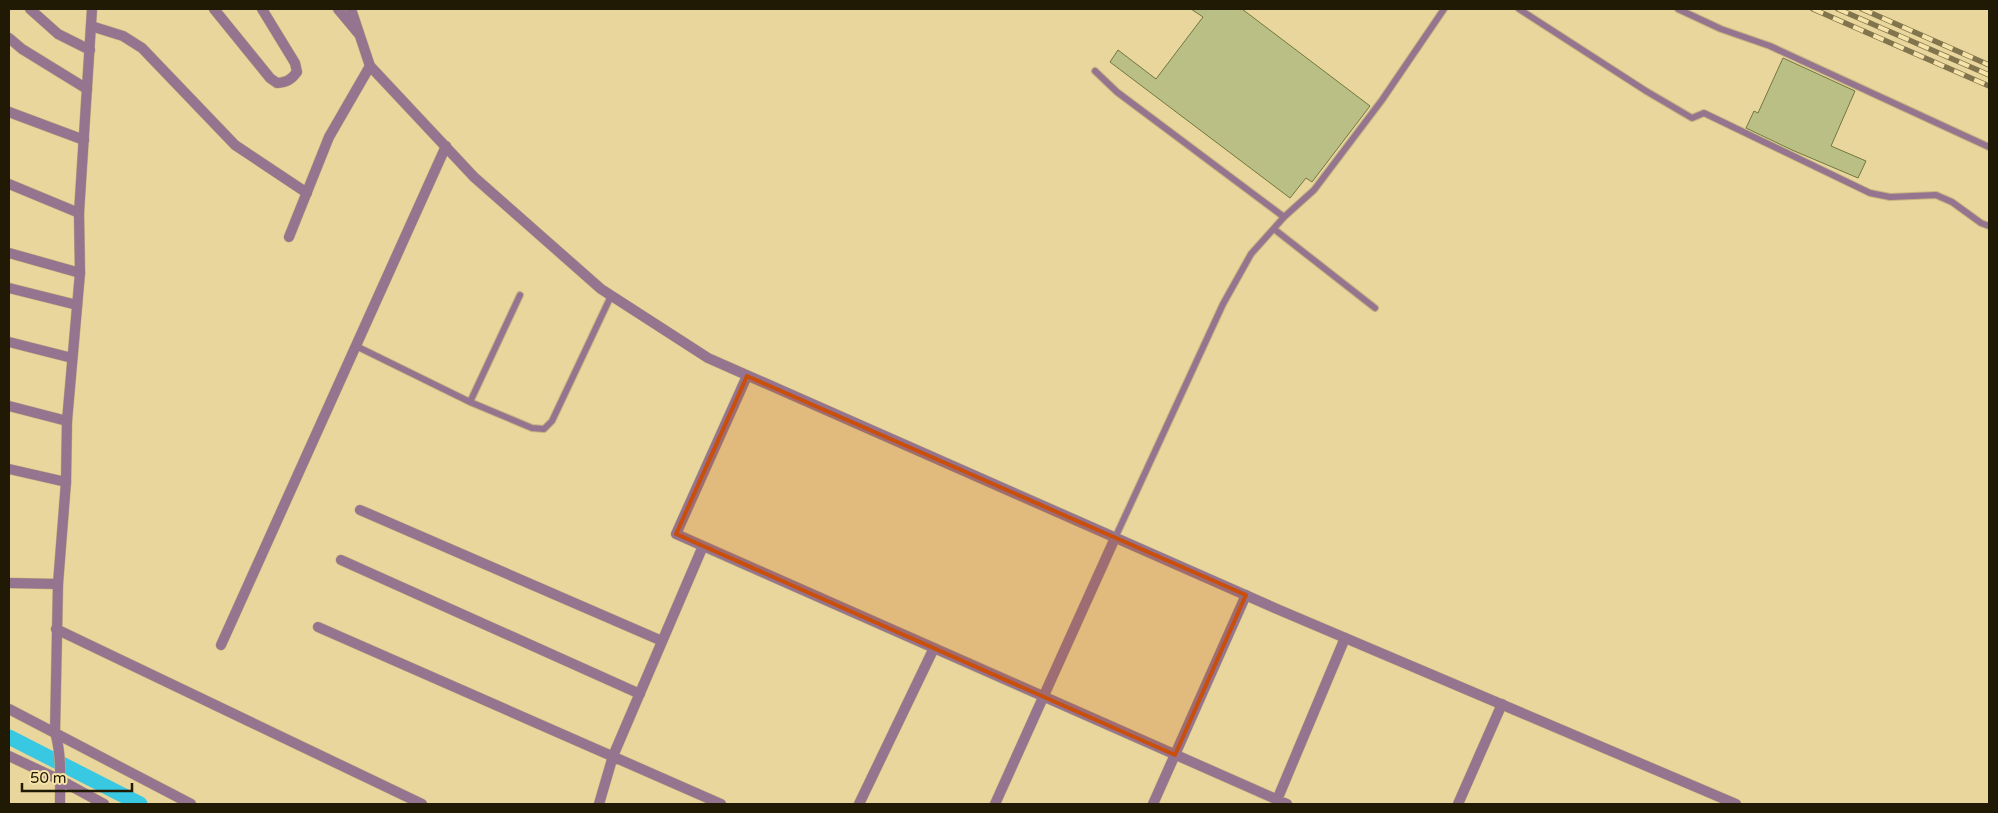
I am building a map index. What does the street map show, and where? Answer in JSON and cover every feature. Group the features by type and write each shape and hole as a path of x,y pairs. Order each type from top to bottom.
{"street":[{"path":"30,9 58,34 90,50"},
{"path":"60,804 59,745 55,732 56,629 66,482 67,421 80,273 79,213 92,9"},
{"path":"214,9 270,78 277,83 286,82 292,79 297,72 294,63 262,9"},
{"path":"338,9 360,34"},
{"path":"354,11 370,66 474,177 601,289 708,358 1345,638 1736,804"},
{"path":"91,26 123,36 138,45 235,145 306,193"},
{"path":"9,38 22,49 87,89"},
{"path":"289,237 329,137 370,66"},
{"path":"9,112 84,140"},
{"path":"221,645 446,146"},
{"path":"9,184 79,213"},
{"path":"9,254 80,273"},
{"path":"9,288 77,305"},
{"path":"9,342 72,358"},
{"path":"747,376 676,534 1287,804"},
{"path":"9,406 67,421"},
{"path":"9,469 66,482"},
{"path":"360,510 662,641"},
{"path":"995,804 1116,538"},
{"path":"599,804 613,756 703,546"},
{"path":"341,560 640,694"},
{"path":"9,584 58,584"},
{"path":"1153,804 1246,595"},
{"path":"318,627 721,804"},
{"path":"56,629 422,804"},
{"path":"1277,800 1345,638"},
{"path":"859,804 934,648"},
{"path":"1458,804 1502,704"},
{"path":"9,709 191,804"},
{"path":"9,756 61,776 104,804"}],"lane":[{"path":"1116,538 1223,304 1251,254 1284,217 1314,190 1382,100 1444,9"},
{"path":"1519,9 1646,91 1692,118 1704,113 1870,193 1890,197 1936,195 1952,202 1981,223 1989,226"},
{"path":"1678,9 1721,29 1770,46 1989,147"},
{"path":"1095,71 1117,92 1284,217"},
{"path":"1274,229 1375,308"},
{"path":"470,402 520,295"},
{"path":"356,346 470,402 532,428 544,428 552,421 611,296"}],"highlighted area":[{"path":"747,376 1246,595 1175,755 676,534"}],"building":[{"path":"1191,9 1242,9 1370,106 1312,182 1306,178 1290,198 1110,62 1118,50 1156,79 1203,17"},
{"path":"1783,58 1855,91 1831,146 1866,161 1858,178 1746,128 1754,111 1758,113"}],"waterway":[{"path":"9,737 140,804"}],"railway":[{"path":"1813,9 1989,86"},
{"path":"1838,9 1989,75"},
{"path":"1862,9 1989,65"}]}
